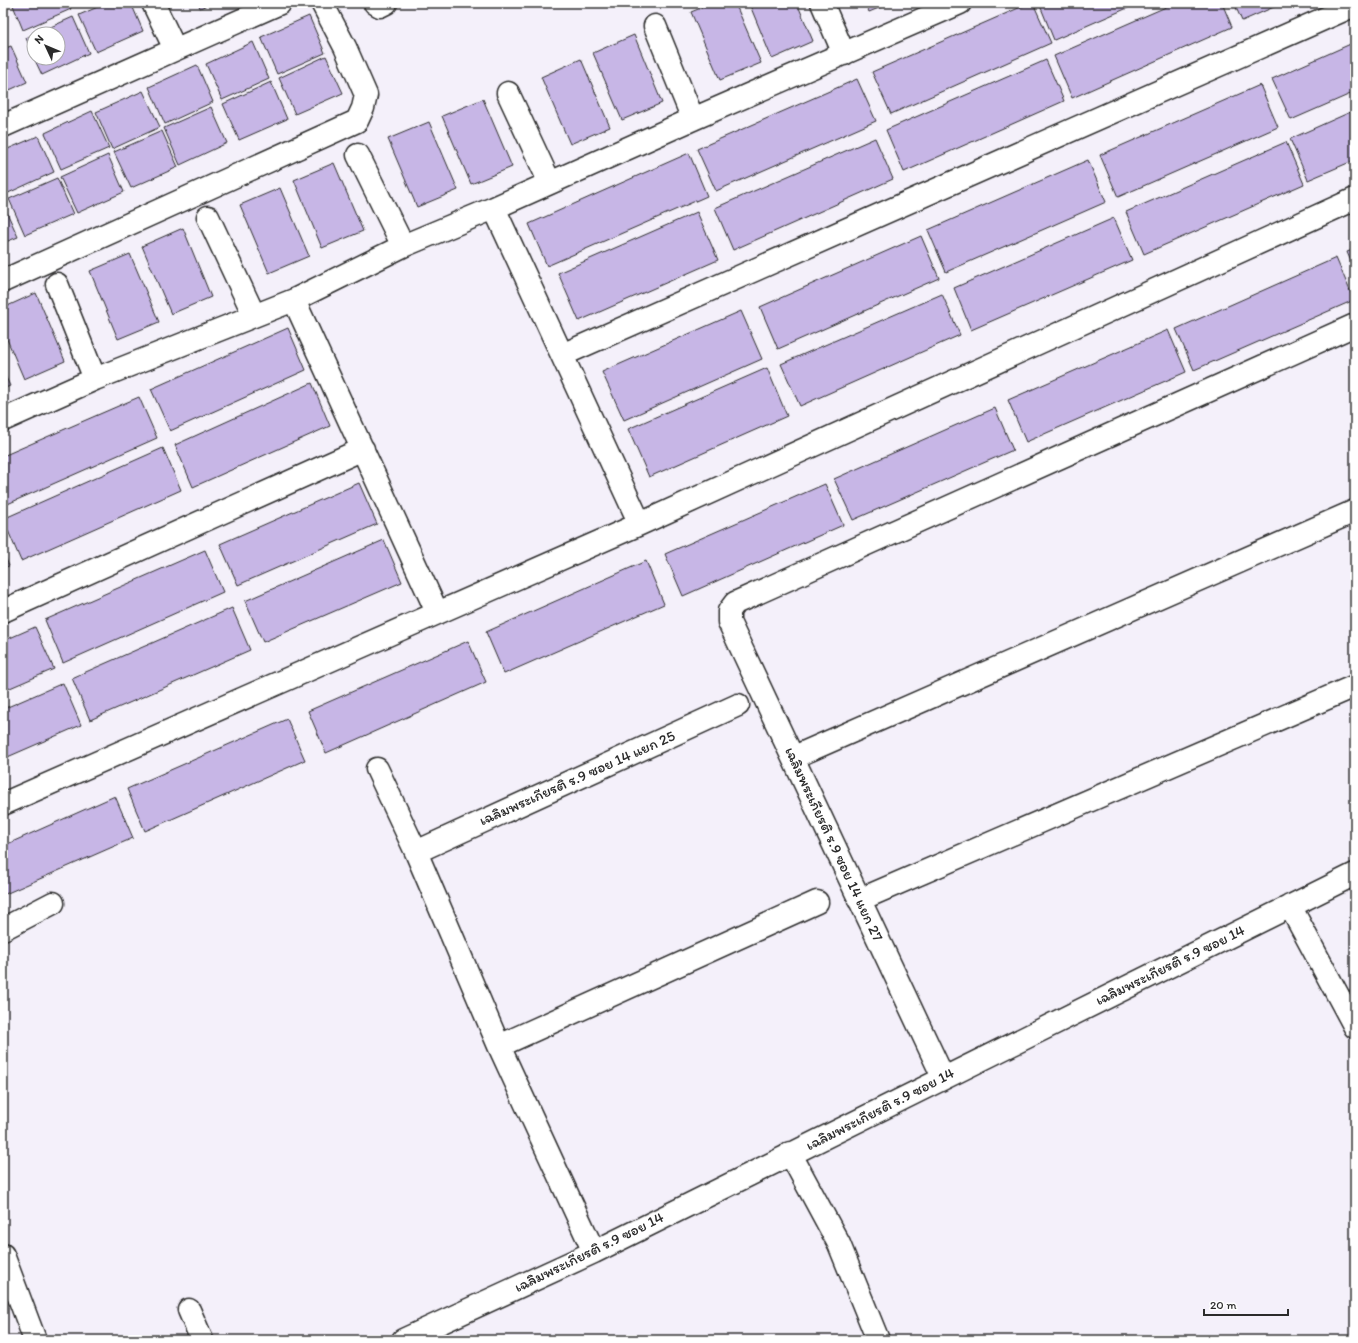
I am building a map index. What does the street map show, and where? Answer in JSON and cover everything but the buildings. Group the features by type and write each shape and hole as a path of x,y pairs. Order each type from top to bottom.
{"street":[{"path":"153,3 175,49"},
{"path":"3,126 280,3"},
{"path":"3,281 356,121 363,108 366,95 345,47 322,3"},
{"path":"375,3 380,6 386,3"},
{"path":"822,3 844,54"},
{"path":"3,420 95,379 294,300 403,246 494,208 693,119 960,3"},
{"path":"562,355 1355,5"},
{"path":"655,26 693,119"},
{"path":"508,93 550,183"},
{"path":"358,156 403,246"},
{"path":"3,804 640,524 1355,199"},
{"path":"494,208 640,524"},
{"path":"208,217 254,315"},
{"path":"57,284 95,379"},
{"path":"294,300 437,612"},
{"name":"เฉลิมพระเกียรติ ร.9 ซอย 14 แยก 27","path":"943,1077 729,622 729,611 735,603 1355,325"},
{"path":"3,611 363,449"},
{"path":"794,758 1355,511"},
{"path":"859,900 1355,686"},
{"name":"เฉลิมพระเกียรติ ร.9 ซอย 14 แยก 25","path":"416,852 738,705"},
{"path":"377,769 416,852 498,1046 594,1252"},
{"name":"เฉลิมพระเกียรติ ร.9 ซอย 14","path":"403,1340 594,1252 943,1077 1355,874"},
{"path":"3,929 53,902"},
{"path":"498,1046 817,902"},
{"path":"1290,906 1355,1027"},
{"path":"790,1154 839,1244 878,1340"},
{"path":"3,1255 35,1340"},
{"path":"189,1310 202,1340"}]}
